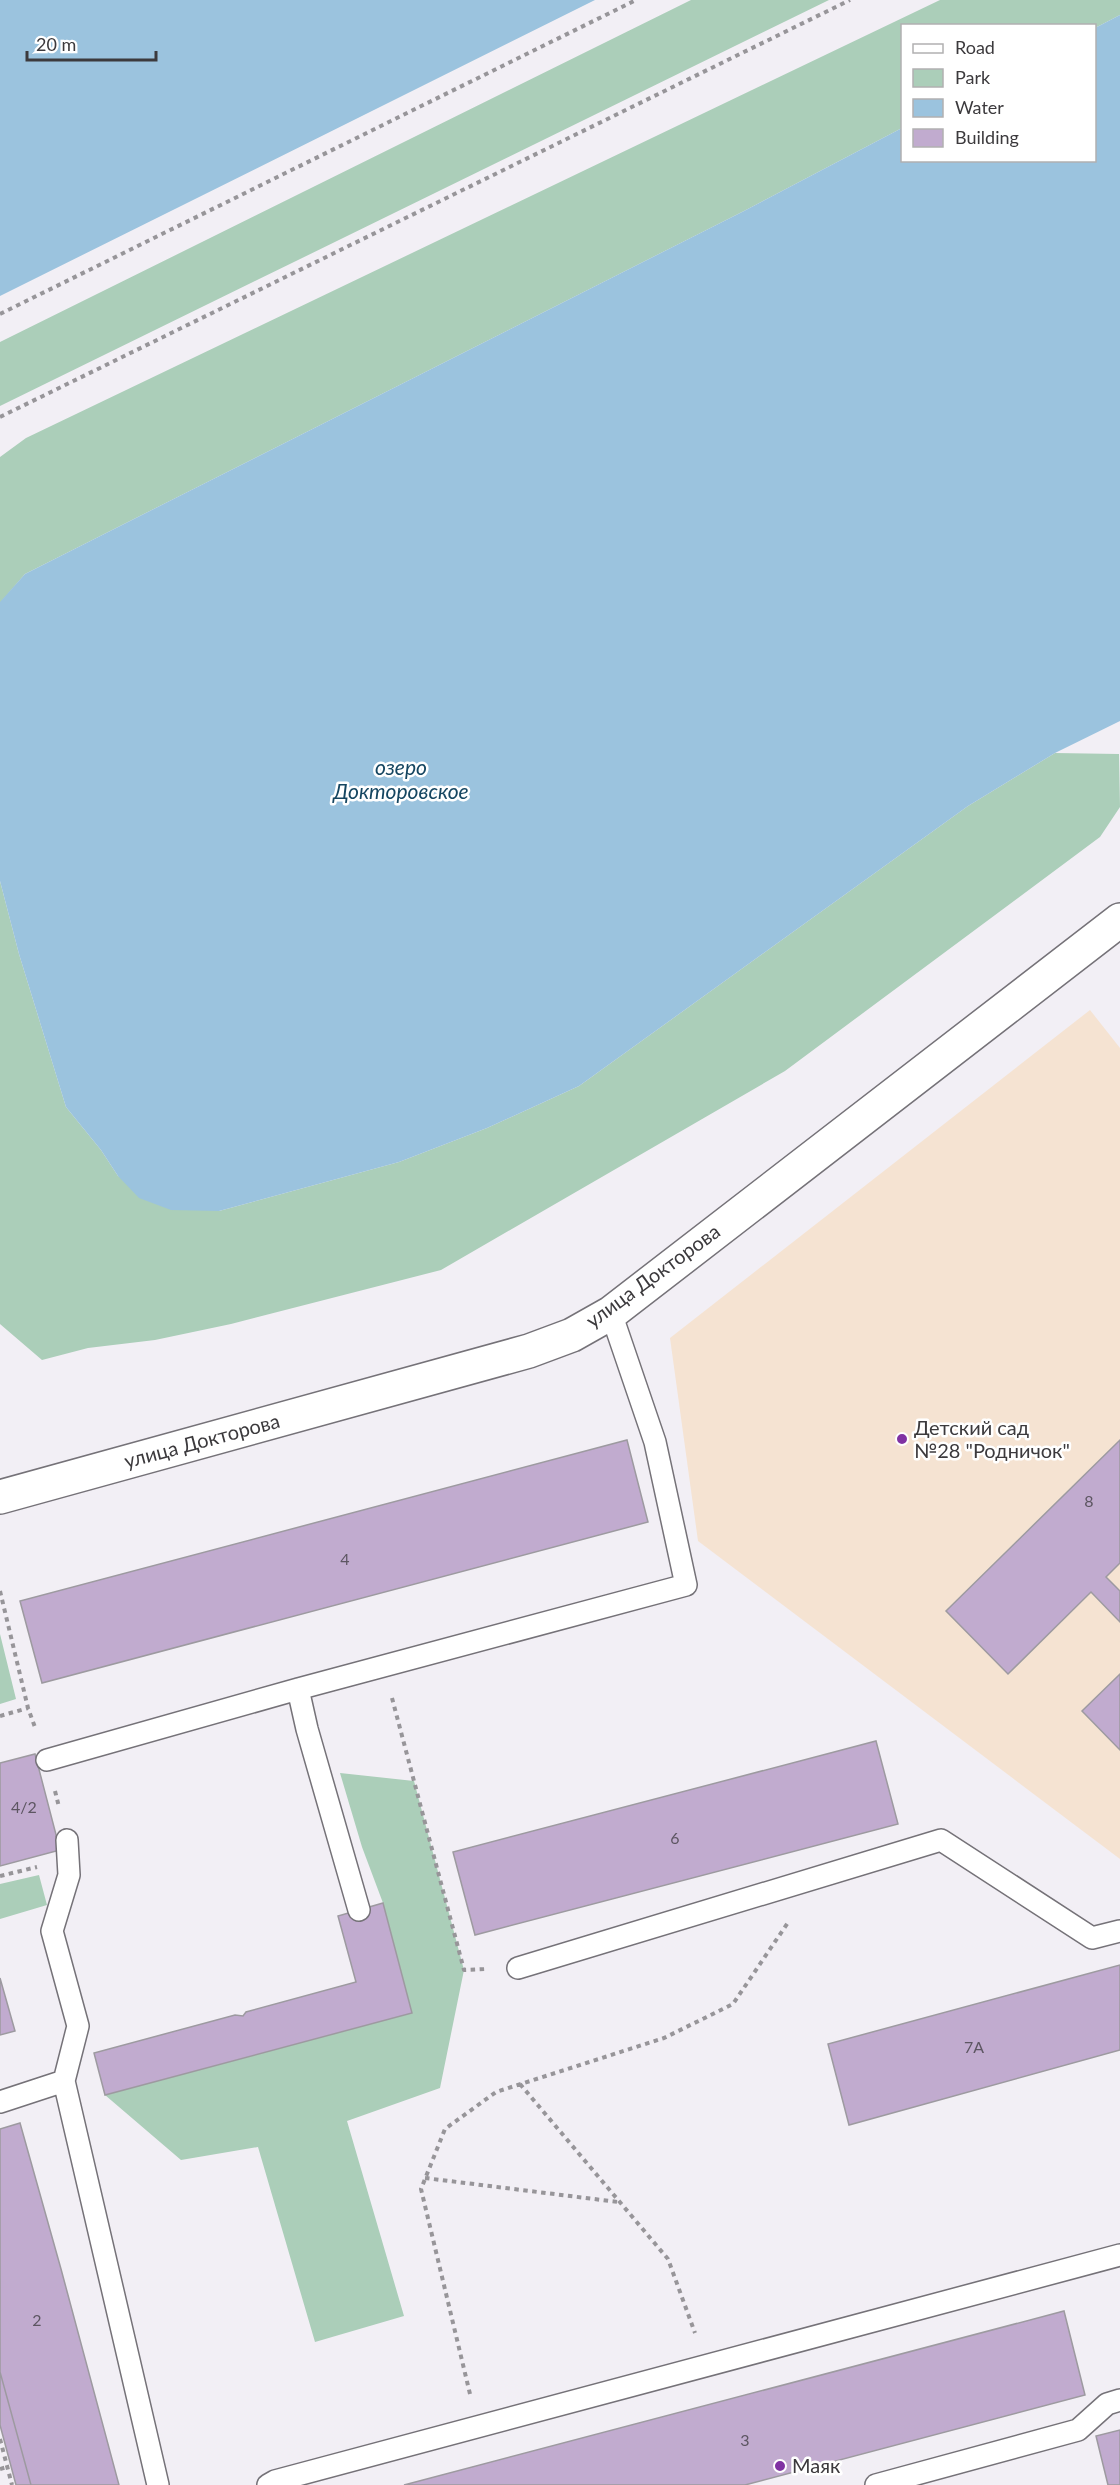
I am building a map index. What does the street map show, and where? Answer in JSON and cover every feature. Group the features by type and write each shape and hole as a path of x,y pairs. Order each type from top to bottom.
{"street":[{"name":"улица Докторова","path":"0,1497 529,1351 572,1335 611,1313 1120,920"}],"lane":[{"path":"47,1760 298,1689 686,1585 655,1442 611,1313"},
{"path":"298,1689 306,1730 359,1910"},
{"path":"67,1840 69,1875 52,1931 78,2026 64,2081 158,2485"},
{"path":"518,1968 941,1840 1092,1938 1120,1931"},
{"path":"0,2102 64,2081"},
{"path":"268,2485 275,2481 1120,2255"},
{"path":"876,2485 1078,2430 1107,2404 1120,2400"}],"path":[{"path":"0,314 636,0"},
{"path":"0,417 850,0"},
{"path":"0,1591 28,1708 47,1760 67,1840"},
{"path":"383,1666 464,1970 518,1968"},
{"path":"0,1716 28,1708"},
{"path":"478,2427 421,2189 446,2129 496,2092 664,2038 733,2004 819,1877"},
{"path":"520,2085 668,2259 707,2365"},
{"path":"425,2178 619,2202"},
{"path":"0,2439 12,2485"},
{"path":"0,2469 7,2467"}],"shaded area":[{"name":"Детский сад №28 \"Родничок\"","path":"1090,1010 1120,1048 1120,1859 698,1541 670,1338"}],"green space":[{"path":"691,0 829,0 0,406 0,342"},
{"path":"940,0 1120,0 1120,15 1096,27 1096,24 901,24 901,129 744,211 25,574 0,603 0,457 26,438"},
{"path":"1055,753 1119,754 1120,807 1100,837 785,1071 441,1270 231,1324 155,1340 88,1348 42,1360 0,1324 0,881 19,954 66,1107 101,1150 118,1176 219,1211 399,1162 487,1128 579,1086 968,806"},
{"path":"0,1634 16,1699 0,1704"},
{"path":"340,1773 414,1781 464,1970 440,2088 347,2121 404,2316 315,2342 258,2147 181,2160 105,2095 412,2013 383,1903 362,1847"},
{"path":"39,1875 47,1905 0,1919 0,1884"}],"water":[{"path":"0,0 595,0 0,296"},
{"name":"озеро Докторовское","path":"1120,15 1120,721 1055,753 968,806 579,1086 487,1128 399,1162 219,1211 171,1210 139,1198 118,1176 101,1150 66,1107 19,954 0,881 0,602 25,574 744,211 901,129 901,162 1096,162 1096,27"}],"building":[{"path":"627,1440 648,1522 42,1683 20,1601"},
{"path":"1120,1440 1120,1563 1106,1577 1120,1591 1120,1622 1091,1592 1008,1674 946,1611"},
{"path":"1120,1674 1120,1750 1082,1711"},
{"path":"876,1741 898,1824 475,1935 453,1852"},
{"path":"35,1754 60,1850 0,1866 0,1763"},
{"path":"383,1903 412,2013 105,2095 94,2053 235,2015 243,2016 246,2012 356,1982 338,1916"},
{"path":"1120,1965 1120,2050 849,2125 828,2044"},
{"path":"0,1978 15,2031 0,2035"},
{"path":"20,2123 119,2485 31,2485 0,2372 0,2129"},
{"path":"1064,2311 1085,2395 745,2485 404,2485"},
{"path":"0,2372 31,2485 16,2485 0,2425"},
{"path":"1120,2430 1120,2485 1108,2485 1096,2436"}],"place":[{"name":"Детский сад №28 \"Родничок\"","path":"902,1439"},
{"name":"Маяк","path":"780,2466"}]}
